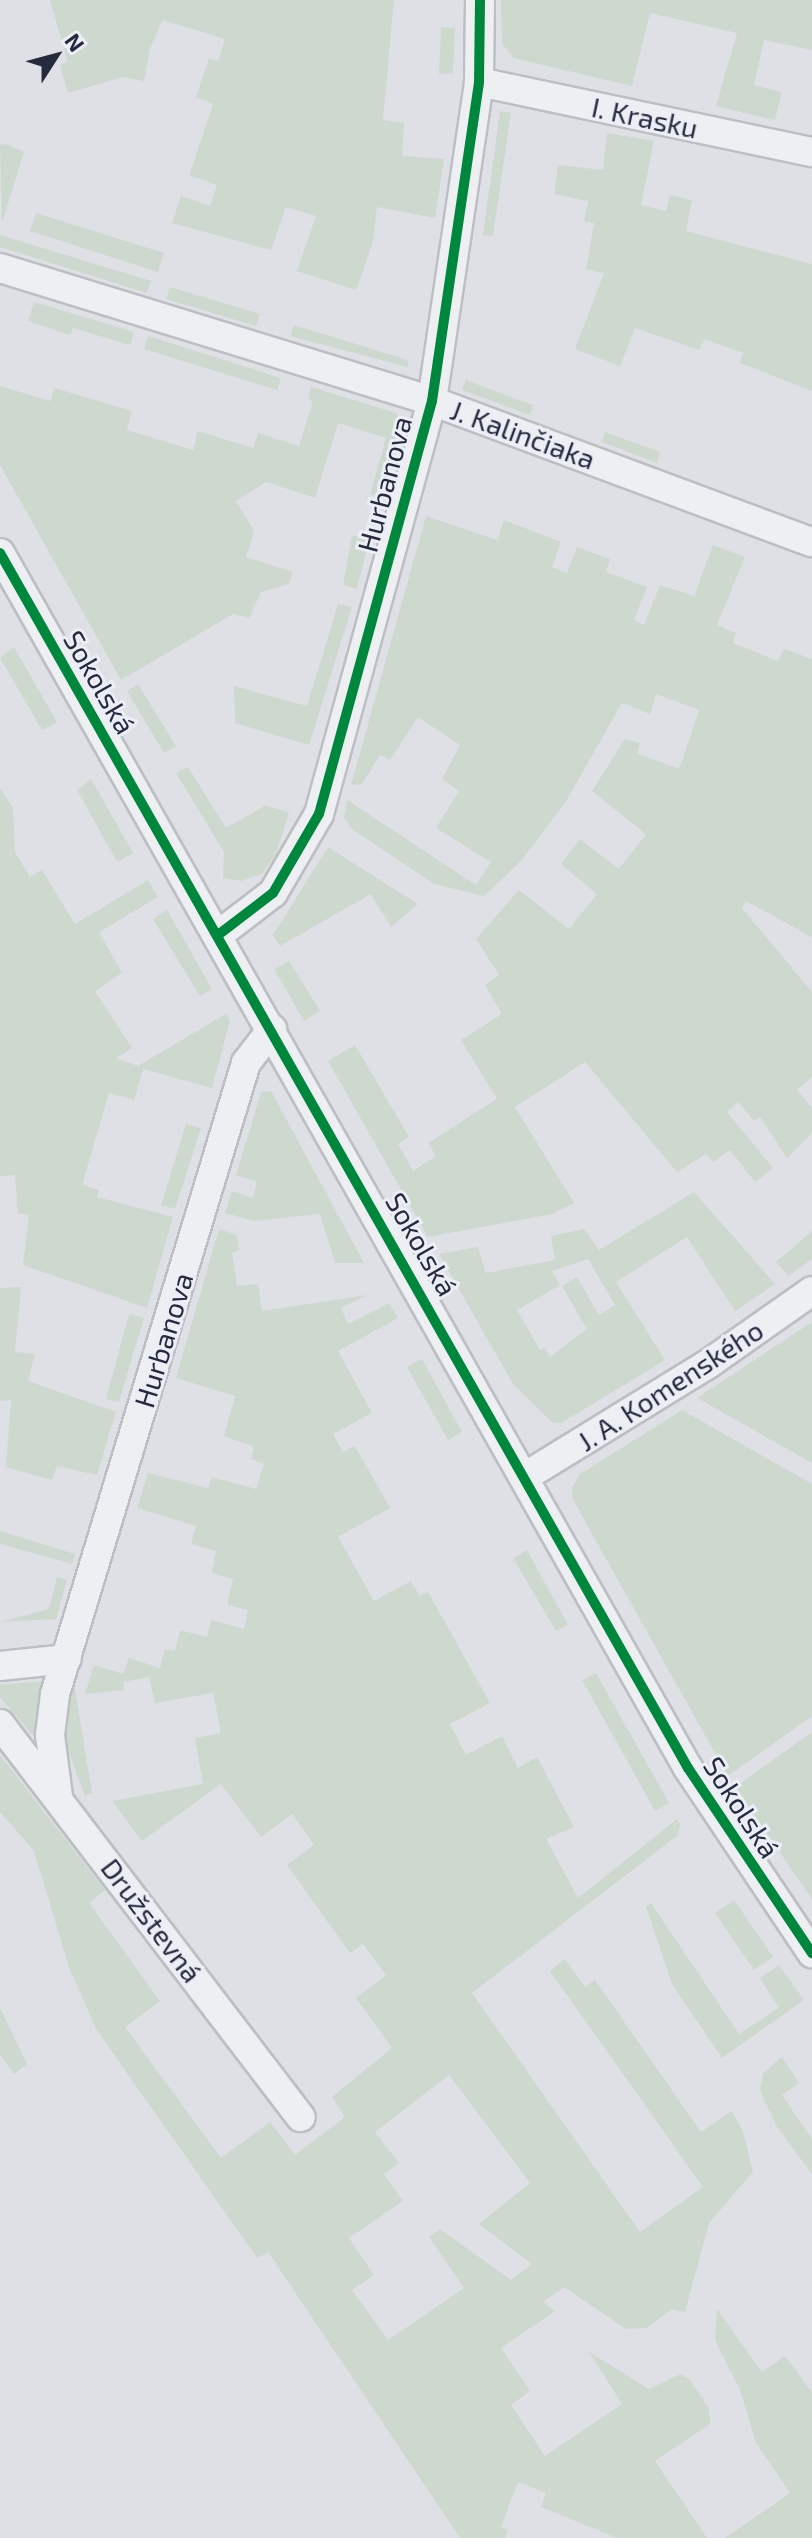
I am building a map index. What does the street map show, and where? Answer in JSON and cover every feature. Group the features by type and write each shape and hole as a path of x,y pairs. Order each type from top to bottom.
{"street":[{"name":"Hurbanova","path":"218,935 273,893 319,814 432,401 479,82 480,0"},
{"name":"I. Krasku","path":"479,82 812,152"},
{"name":"J. Kalinčiaka","path":"0,268 432,401 812,542"},
{"name":"Sokolská","path":"0,553 526,1476 688,1768 812,1953"},
{"name":"Hurbanova","path":"58,1796 50,1735 55,1694 246,1063 272,1029"},
{"name":"J. A. Komenského","path":"526,1476 711,1362 812,1291"},
{"path":"0,1666 67,1659"},
{"name":"Družstevná","path":"0,1724 301,2117"}],"shaded area":[{"path":"50,0 394,0 383,120 404,123 402,156 444,159 435,218 377,207 373,242 356,290 297,271 316,216 286,207 271,250 172,223 181,196 210,206 217,185 189,175 213,104 196,97 209,58 218,61 225,39 163,20 150,48 144,81 123,77 68,93 60,65 68,62"},
{"path":"501,0 812,0 812,50 764,40 754,85 782,92 775,120 716,106 737,33 650,13 632,86 513,58 502,43"},
{"path":"441,27 455,28 453,74 439,74"},
{"path":"500,111 511,113 493,236 483,235"},
{"path":"607,133 654,141 641,205 666,211 670,195 692,200 686,231 812,264 812,391 740,363 743,353 704,339 699,350 635,328 620,366 575,349 604,273 586,269 594,223 584,221 588,201 554,194 558,165 603,170"},
{"path":"6,144 24,152 2,223 0,145"},
{"path":"36,213 164,253 158,272 30,231"},
{"path":"0,235 151,281 147,293 0,247"},
{"path":"170,287 260,314 256,326 166,299"},
{"path":"34,302 134,332 130,345 73,328 70,335 28,321"},
{"path":"294,325 408,360 408,367 290,336"},
{"path":"148,336 281,378 277,390 144,349"},
{"path":"466,380 533,405 530,415 462,390"},
{"path":"0,386 50,401 55,388 132,411 127,430 193,450 198,431 253,448 258,433 299,446 313,401 308,399 311,387 396,413 401,421 381,498 370,495 386,438 338,423 315,498 266,482 236,501 254,531 246,557 293,572 289,584 261,592 249,618 233,614 121,680 0,465"},
{"path":"605,432 660,452 657,463 602,442"},
{"path":"426,516 497,540 504,520 561,542 552,567 567,573 577,547 610,559 606,572 647,587 634,620 644,625 660,585 694,596 713,545 745,557 717,625 736,633 733,643 778,661 784,649 812,659 812,937 746,901 742,908 812,992 812,1077 797,1090 812,1108 812,1133 787,1158 760,1117 754,1121 738,1102 727,1112 773,1168 755,1182 730,1150 713,1162 706,1154 677,1172 585,1062 515,1107 574,1203 552,1214 428,1237 328,1061 355,1045 409,1137 398,1144 413,1171 436,1156 428,1143 497,1099 461,1040 502,1014 485,985 499,975 476,939 519,890 569,929 597,894 561,864 580,839 619,869 646,834 592,791 625,739 640,743 637,753 679,769 699,710 656,694 650,714 622,703 565,803 521,861 484,896 434,884 352,829 344,818 347,800 476,885 491,862 436,828 459,791 442,779 460,745 418,717 390,760 380,755 362,784 351,785"},
{"path":"352,535 369,540 357,589 343,585"},
{"path":"338,604 352,607 309,745 235,723 234,686 307,706"},
{"path":"14,647 57,722 42,730 0,658"},
{"path":"138,684 176,746 164,753 127,691"},
{"path":"188,767 226,828 266,805 289,813 276,854 262,874 241,881 223,878 224,852 176,773"},
{"path":"91,779 133,853 117,862 77,790"},
{"path":"0,788 13,808 15,852 30,877 42,870 75,924 148,880 158,897 99,932 122,973 95,991 132,1048 116,1058 138,1066 226,1014 230,1021 212,1088 143,1069 134,1100 109,1093 82,1185 99,1190 97,1197 173,1217 147,1308 23,1265 29,1214 18,1214 15,1175 0,1176"},
{"path":"328,847 418,904 391,927 371,894 280,946 273,935"},
{"path":"167,910 212,989 200,996 153,919"},
{"path":"289,961 320,1011 304,1021 274,969"},
{"path":"271,1091 364,1263 335,1263 320,1214 254,1221 225,1213 232,1191 253,1198 257,1182 236,1175 261,1092"},
{"path":"186,1124 201,1128 175,1209 161,1205"},
{"path":"694,1192 775,1284 735,1311 687,1237 616,1282 665,1360 563,1422 553,1423 513,1384 439,1254 478,1247 486,1273 555,1260 551,1236 584,1229 599,1250","holes":["588,1259 615,1305 599,1315 577,1277 562,1286 587,1329 550,1357 545,1348 540,1350 517,1310 560,1285 552,1271"]},
{"path":"219,1229 237,1235 239,1250 232,1253 237,1286 258,1284 262,1311 368,1295 341,1308 348,1324 389,1303 398,1318 338,1351 372,1413 333,1434 343,1452 355,1446 390,1508 338,1537 374,1601 411,1581 420,1596 428,1592 490,1703 450,1724 466,1755 502,1736 518,1768 537,1757 574,1827 546,1839 578,1898 677,1819 680,1825 678,1835 472,1993 640,2232 703,2187 550,1971 565,1959 585,1987 595,1980 701,2132 732,2111 743,2131 753,2172 709,2223 685,2312 672,2309 646,2328 626,2329 564,2287 543,2302 555,2311 501,2348 530,2391 511,2405 545,2456 622,2404 589,2352 649,2389 681,2374 690,2380 709,2409 710,2424 655,2461 707,2538 617,2538 541,2507 546,2493 518,2482 501,2527 508,2530 505,2538 460,2538 268,2252 257,2258 96,2029 69,1967 34,1851 0,1812 0,1755 105,1890 89,1903 160,2001 125,2027 221,2158 270,2122 295,2155 345,2117 332,2097 392,2048 356,1998 386,1975 363,1944 350,1953 287,1865 314,1845 292,1814 261,1837 221,1784 142,1841 112,1801 203,1784 195,1738 221,1733 213,1693 155,1703 149,1677 123,1682 124,1690 85,1694 94,1665 123,1674 129,1658 160,1668 165,1649 175,1651 180,1630 207,1637 211,1620 244,1629 248,1610 227,1605 233,1579 212,1573 216,1551 191,1544 196,1526 137,1508 148,1473 208,1488 212,1477 256,1489 264,1464 251,1459 254,1447 224,1436 235,1396 176,1378","holes":["449,2075 530,2183 479,2224 532,2264 511,2280 440,2229 429,2237 464,2288 388,2340 352,2290 374,2275 349,2238 403,2201 384,2174 399,2163 375,2132"]},
{"path":"812,1231 812,1259 788,1276 776,1262"},
{"path":"21,1287 15,1352 35,1354 28,1381 116,1412 97,1475 57,1466 52,1480 6,1467 11,1400 0,1401 0,1288"},
{"path":"129,1314 144,1318 119,1402 106,1399"},
{"path":"812,1322 812,1463 697,1398"},
{"path":"422,1359 462,1432 448,1440 407,1367"},
{"path":"682,1410 812,1484 812,1716 728,1776 573,1500 572,1488 580,1474"},
{"path":"0,1531 75,1554 72,1564 0,1544"},
{"path":"527,1550 568,1625 556,1631 513,1558"},
{"path":"57,1577 67,1580 56,1619 0,1622 49,1609"},
{"path":"596,1673 669,1803 655,1811 582,1680"},
{"path":"43,1681 37,1735 33,1736 0,1697 0,1685"},
{"path":"70,1689 75,1689 92,1793 85,1796 66,1745"},
{"path":"812,1732 812,1899 735,1787"},
{"path":"734,1900 773,1957 754,1970 715,1913"},
{"path":"651,1903 739,2034 779,2008 760,1978 779,1965 804,2000 722,2058 672,1984 646,1907"},
{"path":"0,2008 27,2064 14,2074 0,2055"},
{"path":"782,2057 799,2083 782,2095 812,2139 812,2174 777,2127 760,2091 763,2073"},
{"path":"717,2309 762,2372 785,2356 812,2392 812,2538 725,2538 790,2493 756,2443 740,2390 715,2340"}],"cycle path":[{"path":"218,935 273,893 319,814 432,401 479,82 480,0"},
{"path":"0,553 688,1768 812,1953"}]}
